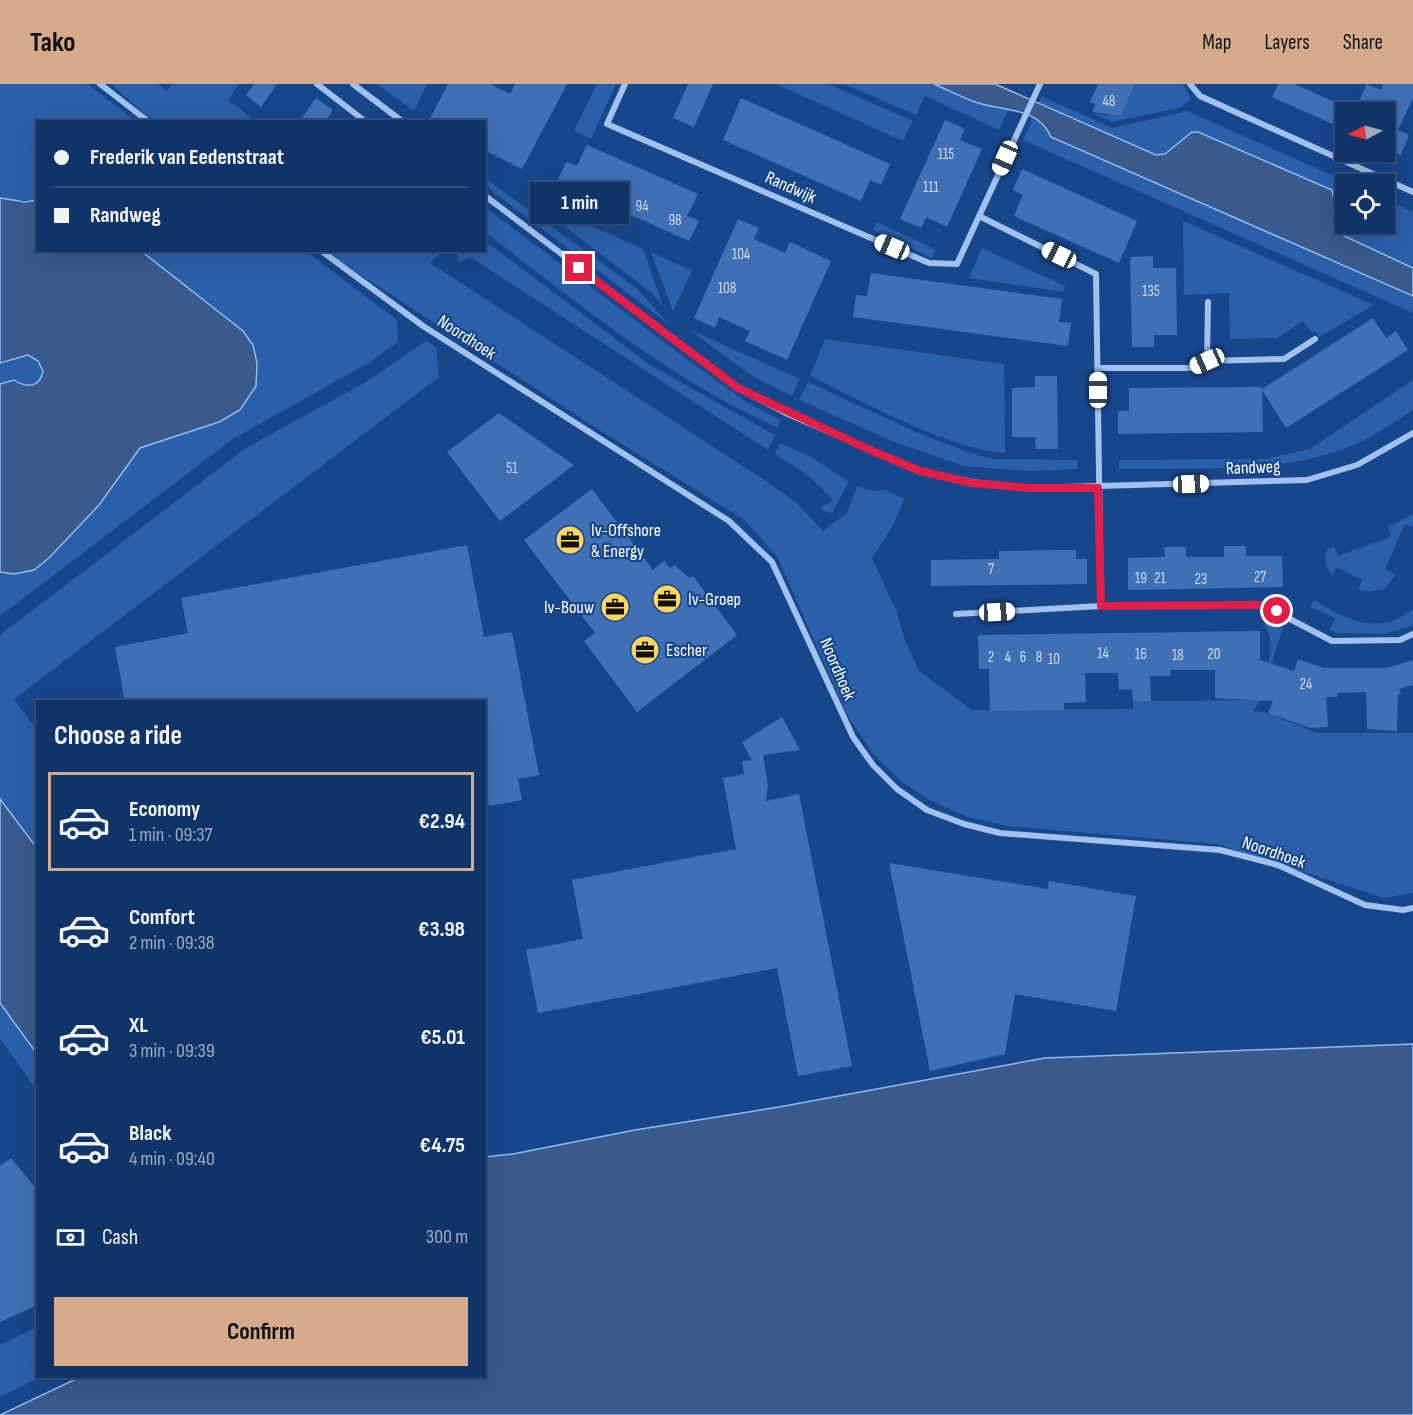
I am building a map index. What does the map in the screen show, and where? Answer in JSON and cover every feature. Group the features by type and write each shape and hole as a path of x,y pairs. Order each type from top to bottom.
{"street":[{"path":"100,84 146,120"},
{"path":"317,84 363,120"},
{"path":"353,84 400,120"},
{"name":"Randwijk","path":"625,84 607,124 930,263 957,264 1040,84"},
{"path":"1190,84 1200,96 1413,192"},
{"name":"Randweg","path":"486,197 738,388 788,414 920,471 972,483 1030,488 1098,488 1307,480 1357,465 1413,433"},
{"path":"979,216 1096,274 1101,606"},
{"name":"Noordhoek","path":"323,252 423,326 729,521 772,562 853,737 873,765 897,789 927,810 964,824 1000,833 1220,850 1278,866 1365,905 1403,910 1413,908"},
{"path":"1207,361 1208,302"},
{"path":"1098,368 1193,368 1207,361 1284,359 1315,339"},
{"path":"956,614 1101,606 1263,605 1332,641 1400,640 1413,634"}],"shaded area":[{"path":"0,84 87,84 135,120 36,120 36,200 3,200 0,198"},
{"path":"111,84 158,84 167,91 173,84 239,84 228,100 255,120 151,120"},
{"path":"377,84 427,84 414,111"},
{"path":"597,84 616,84 591,139 574,131"},
{"path":"776,84 828,84 913,121 903,141"},
{"path":"844,84 934,84 956,94 1009,109 999,130 925,96 916,115"},
{"path":"934,84 995,84 1156,155 1165,154 1192,132 1198,132 1332,190 1335,204 1335,234 1342,234 1413,268 1413,296 1051,137 1038,120 1029,115 978,103"},
{"path":"1135,84 1183,84 1191,99 1180,108 1112,122 1092,113 1108,116 1110,111 1116,116 1121,116"},
{"path":"1042,97 1113,128 1187,111 1335,176 1335,204 1332,190 1198,132 1192,132 1165,154 1156,155 1038,104"},
{"path":"1033,117 1048,129 1051,137 1413,296 1413,313 1023,140"},
{"path":"486,179 636,288 669,324 494,193 486,184"},
{"path":"0,198 25,202 36,200 36,252 142,252 243,331 253,345 257,363 256,386 240,410 219,422 140,448 99,505 50,557 34,570 14,574 0,572 0,384 14,380 32,385 39,381 43,371 38,361 28,355 0,363"},
{"path":"538,202 643,249 663,306 652,293 536,205"},
{"path":"1395,204 1413,212 1413,268 1342,235 1395,234"},
{"path":"486,208 688,360 748,403 780,420 778,428 739,409 663,364 487,234"},
{"path":"1183,221 1374,305 1319,337 1315,331 1312,333 1303,321 1277,338 1230,339 1229,293 1184,295"},
{"path":"877,222 936,250 932,258 873,230"},
{"path":"486,242 650,365 775,435 768,450 470,257 458,263 457,252 486,252"},
{"path":"982,248 1065,286 1064,292 969,278"},
{"path":"142,252 307,252 397,320 398,342 370,362 233,439 0,616 0,572 14,574 99,505 140,448 220,422 240,410 255,386 257,363 253,345"},
{"path":"326,252 441,252 430,263 766,481 797,503 823,531 847,513 857,486 872,491 886,490 904,499 894,524 872,558 896,610 905,640 919,671 972,710 1133,709 1133,701 1252,700 1256,698 1269,660 1270,641 1263,623 1283,628 1259,702 1253,711 1267,713 1317,733 1413,733 1413,893 1384,898 1217,844 1007,826 968,817 929,800 902,782 875,756 848,717 777,556 743,519 604,433"},
{"path":"651,252 692,271 673,311"},
{"path":"690,330 800,379 792,396 752,376"},
{"path":"825,339 1004,364 1005,453 983,450 933,434 880,411 810,376"},
{"path":"426,341 436,347 439,377 14,699 36,729 36,847 0,799 0,635 246,448 366,382"},
{"path":"24,355 32,356 41,365 42,376 35,384 27,386 14,380 0,384 0,363"},
{"path":"1413,380 1413,410 1364,440 1319,457 1234,468 1119,469 1119,460 1266,459 1310,449"},
{"path":"808,382 916,432 973,454 994,459 1077,460 1077,469 1028,471 964,466 897,443 799,400"},
{"path":"780,443 811,457 849,482 832,513 823,511 821,507 834,500 809,476 775,454"},
{"path":"1413,514 1413,527 1405,524 1385,569 1396,574 1385,589 1368,592 1358,589 1362,580 1336,567 1332,576 1326,563 1327,550 1334,546 1338,556 1391,537 1388,527"},
{"path":"1314,600 1350,619 1375,624 1388,622 1413,609 1413,625 1385,634 1337,633 1330,630 1335,618 1310,607"},
{"path":"0,799 36,847 36,1053 0,1003"},
{"path":"0,1003 36,1053 36,1090 0,1038"},
{"path":"1413,1044 1413,1415 0,1415 78,1378 486,1378 486,1157 779,1107 1045,1058"},
{"path":"36,1327 36,1378 39,1378 0,1397 0,1345"}],"building":[{"path":"254,84 277,84 261,107 246,95"},
{"path":"448,84 490,84 510,94 515,84 567,84 522,169 486,151 486,120 429,120"},
{"path":"688,84 713,84 694,127 673,118"},
{"path":"1098,84 1135,84 1121,116 1093,112 1095,104 1090,102"},
{"path":"1278,84 1294,84 1335,102 1335,125 1272,97"},
{"path":"1367,84 1381,90 1383,84 1413,84 1413,98 1398,130 1409,135 1401,155 1395,152 1395,102 1359,102"},
{"path":"316,98 333,110 326,120 300,120"},
{"path":"741,98 890,164 881,185 870,180 861,201 723,140"},
{"path":"945,120 965,129 960,140 982,149 947,227 926,217 921,228 900,219"},
{"path":"587,145 698,194 687,216 699,221 689,241 557,182 566,162 577,166"},
{"path":"1022,169 1137,221 1119,263 1014,216 1023,195 1013,190"},
{"path":"738,219 759,228 754,239 785,253 790,242 831,261 787,360 745,341 750,331 719,317 715,328 694,318"},
{"path":"1153,256 1153,268 1176,268 1177,335 1154,335 1154,347 1132,347 1130,257"},
{"path":"871,273 1062,299 1059,322 1071,323 1068,346 853,317 856,295 867,296"},
{"path":"1373,318 1386,338 1396,331 1408,350 1286,428 1262,390 1263,432 1118,434 1118,411 1129,411 1129,388 1262,387 1262,389"},
{"path":"1035,376 1057,376 1058,449 1036,449 1035,437 1012,437 1012,388 1035,387"},
{"path":"499,413 574,465 500,521 447,452"},
{"path":"592,489 653,570 664,561 670,568 674,565 690,578 693,576 737,635 637,712 584,641 595,633 524,540"},
{"path":"467,545 484,637 512,632 539,775 518,779 522,800 489,806 486,790 486,700 125,700 115,647 188,633 181,598"},
{"path":"1224,546 1246,546 1246,556 1282,556 1283,587 1128,590 1128,558 1165,557 1164,547 1186,547 1186,557 1224,557"},
{"path":"1076,550 1076,559 1087,559 1087,584 931,586 931,560 999,559 999,551"},
{"path":"1260,631 1260,660 1294,671 1298,659 1324,668 1387,668 1413,660 1413,685 1399,689 1401,694 1398,694 1397,731 1367,729 1366,692 1338,693 1337,697 1326,697 1328,727 1310,728 1268,713 1273,701 1215,698 1215,670 1170,670 1171,676 1150,676 1151,701 1133,701 1132,689 1119,690 1118,673 1085,673 1086,702 1064,703 1064,710 990,711 989,669 979,669 978,635"},
{"path":"782,717 800,750 763,755 768,786 766,801 799,794 852,1066 798,1076 777,968 538,1013 526,950 583,939 572,880 736,849 723,778 744,774 742,761 752,760 742,742"},
{"path":"889,863 1048,889 1049,881 1136,896 1116,1011 1015,994 1005,1054 930,1071"},
{"path":"11,1158 36,1189 36,1306 0,1322 0,1166"}],"place":[{"name":"Iv-Offshore & Energy","path":"570,540"},
{"name":"Iv-Groep","path":"667,599"},
{"name":"Iv-Bouw","path":"615,607"},
{"name":"Escher","path":"645,650"}],"route":[{"path":"579,268 738,388 788,414 870,450 920,471 972,483 1030,488 1098,488 1101,606 1263,605 1277,611"}]}
